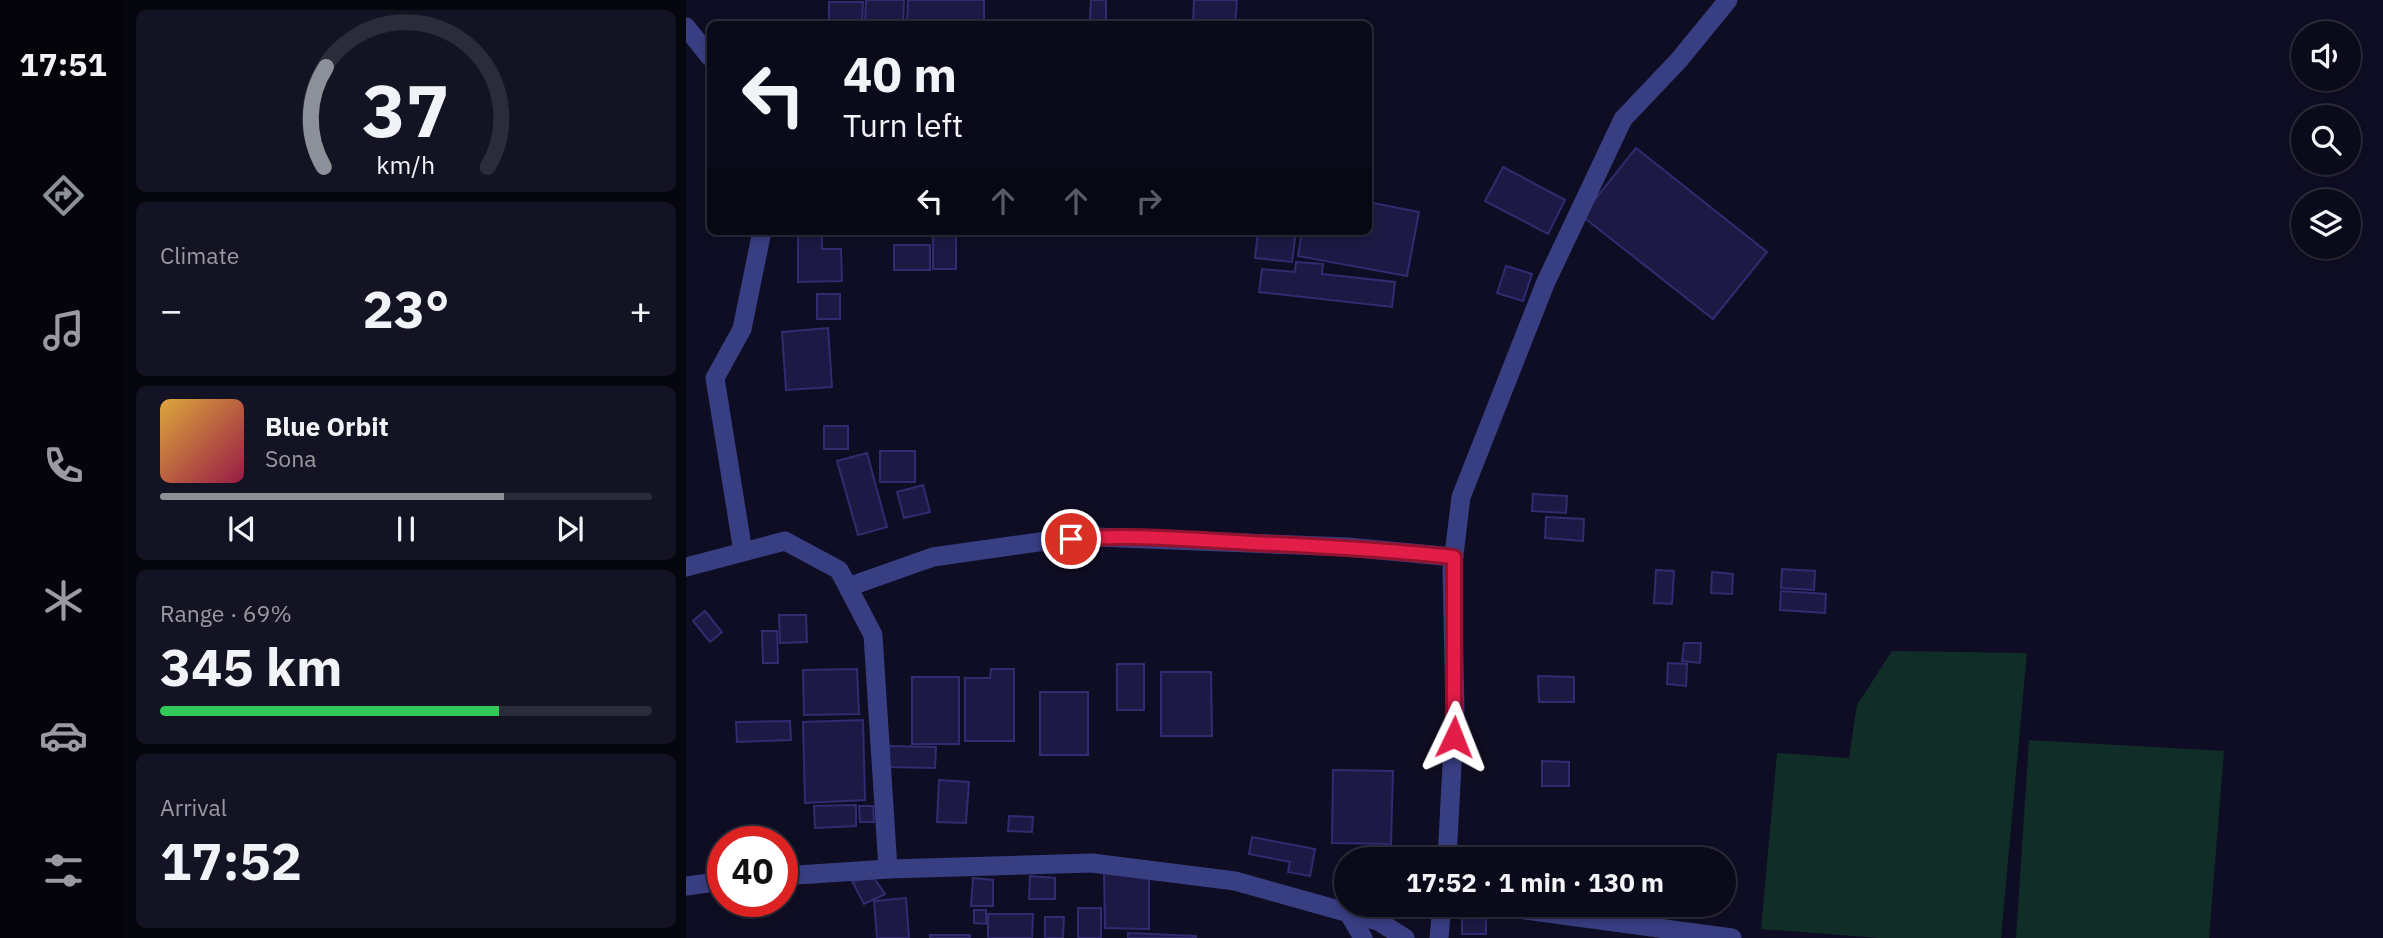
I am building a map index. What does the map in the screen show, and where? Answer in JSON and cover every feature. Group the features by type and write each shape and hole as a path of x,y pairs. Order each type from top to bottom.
{"street":[{"path":"1448,847 1455,709 1454,557 1461,497 1545,284 1623,119 1679,60 1728,0"},
{"path":"686,27 707,53"},
{"path":"743,552 716,378 742,329 761,235"},
{"path":"848,587 933,557 1046,541 1097,537 1347,547 1454,557"},
{"path":"686,568 785,541 839,570 873,635 888,869"},
{"path":"798,875 888,869 1092,863 1235,881 1334,908"},
{"path":"686,886 707,883"},
{"path":"1351,917 1363,938"},
{"path":"1366,917 1377,920 1405,938"},
{"path":"1440,938 1441,917"},
{"path":"1577,917 1732,938"}],"green space":[{"path":"1892,651 2027,653 2001,938 1880,938 1761,929 1777,753 1849,758 1857,705"},
{"path":"2029,740 2224,751 2209,938 2016,938"}],"building":[{"path":"866,0 904,0 903,21 865,21"},
{"path":"908,0 984,0 984,21 907,21"},
{"path":"1091,0 1106,0 1106,20 1090,20"},
{"path":"1194,0 1237,0 1235,21 1193,21"},
{"path":"829,2 863,2 862,21 829,21"},
{"path":"1636,148 1767,252 1713,319 1582,216"},
{"path":"1503,167 1565,200 1548,234 1485,201"},
{"path":"1372,203 1419,212 1407,276 1298,256 1301,235 1372,235"},
{"path":"798,235 822,235 822,249 841,249 842,281 798,282"},
{"path":"933,235 956,235 956,269 933,269"},
{"path":"1258,235 1295,235 1292,262 1255,258"},
{"path":"894,245 930,245 930,270 894,270"},
{"path":"1296,262 1323,264 1322,274 1395,282 1392,307 1259,292 1262,269 1295,272"},
{"path":"1506,266 1532,274 1523,301 1497,293"},
{"path":"817,294 840,294 840,319 817,319"},
{"path":"828,328 832,387 786,390 782,332"},
{"path":"824,426 848,426 848,449 824,449"},
{"path":"880,451 915,451 915,482 880,482"},
{"path":"867,453 887,527 858,535 837,461"},
{"path":"923,485 930,512 904,518 897,492"},
{"path":"1533,494 1567,496 1566,513 1532,511"},
{"path":"1546,517 1584,519 1583,541 1545,538"},
{"path":"1782,569 1815,571 1814,590 1781,588"},
{"path":"1656,570 1674,571 1672,604 1654,603"},
{"path":"1712,572 1733,574 1732,594 1711,593"},
{"path":"1781,591 1826,594 1825,613 1780,610"},
{"path":"705,611 722,632 710,642 693,621"},
{"path":"779,615 806,615 807,642 780,643"},
{"path":"762,631 777,631 778,663 763,663"},
{"path":"1684,643 1701,643 1700,663 1682,661"},
{"path":"1668,663 1687,664 1686,686 1667,684"},
{"path":"1117,664 1144,664 1144,710 1117,710"},
{"path":"857,669 859,714 804,715 803,670"},
{"path":"991,669 1014,669 1014,741 965,741 965,678 990,678"},
{"path":"1161,672 1211,672 1212,736 1161,736"},
{"path":"1538,676 1574,677 1574,702 1539,702"},
{"path":"912,677 959,677 959,744 912,744"},
{"path":"1040,692 1088,692 1088,755 1040,755"},
{"path":"863,720 865,800 805,803 803,722"},
{"path":"790,721 791,740 737,742 736,722"},
{"path":"889,746 936,747 935,768 888,767"},
{"path":"1542,761 1569,762 1569,786 1542,786"},
{"path":"1333,770 1393,771 1391,844 1332,843"},
{"path":"939,780 969,782 966,823 937,822"},
{"path":"856,805 856,826 815,828 814,806"},
{"path":"859,806 873,806 874,822 860,822"},
{"path":"1009,816 1033,817 1032,832 1008,831"},
{"path":"1252,837 1315,849 1310,876 1288,872 1290,862 1249,854"},
{"path":"1104,872 1149,872 1149,929 1105,928"},
{"path":"1030,876 1055,878 1055,899 1029,899"},
{"path":"874,878 885,894 864,904 852,881"},
{"path":"973,878 993,880 993,906 971,906"},
{"path":"906,898 909,938 877,938 874,901"},
{"path":"1078,908 1101,908 1101,938 1078,938"},
{"path":"974,910 986,910 986,924 974,923"},
{"path":"988,914 1033,914 1032,938 988,938"},
{"path":"1045,917 1064,917 1063,938 1045,938"},
{"path":"1462,917 1486,917 1486,934 1462,934"},
{"path":"1128,933 1196,936 1196,938 1128,938"},
{"path":"930,935 970,935 970,938 930,938"}],"route":[{"path":"1071,539 1097,537 1202,540 1347,547 1454,557 1454,737"}]}
